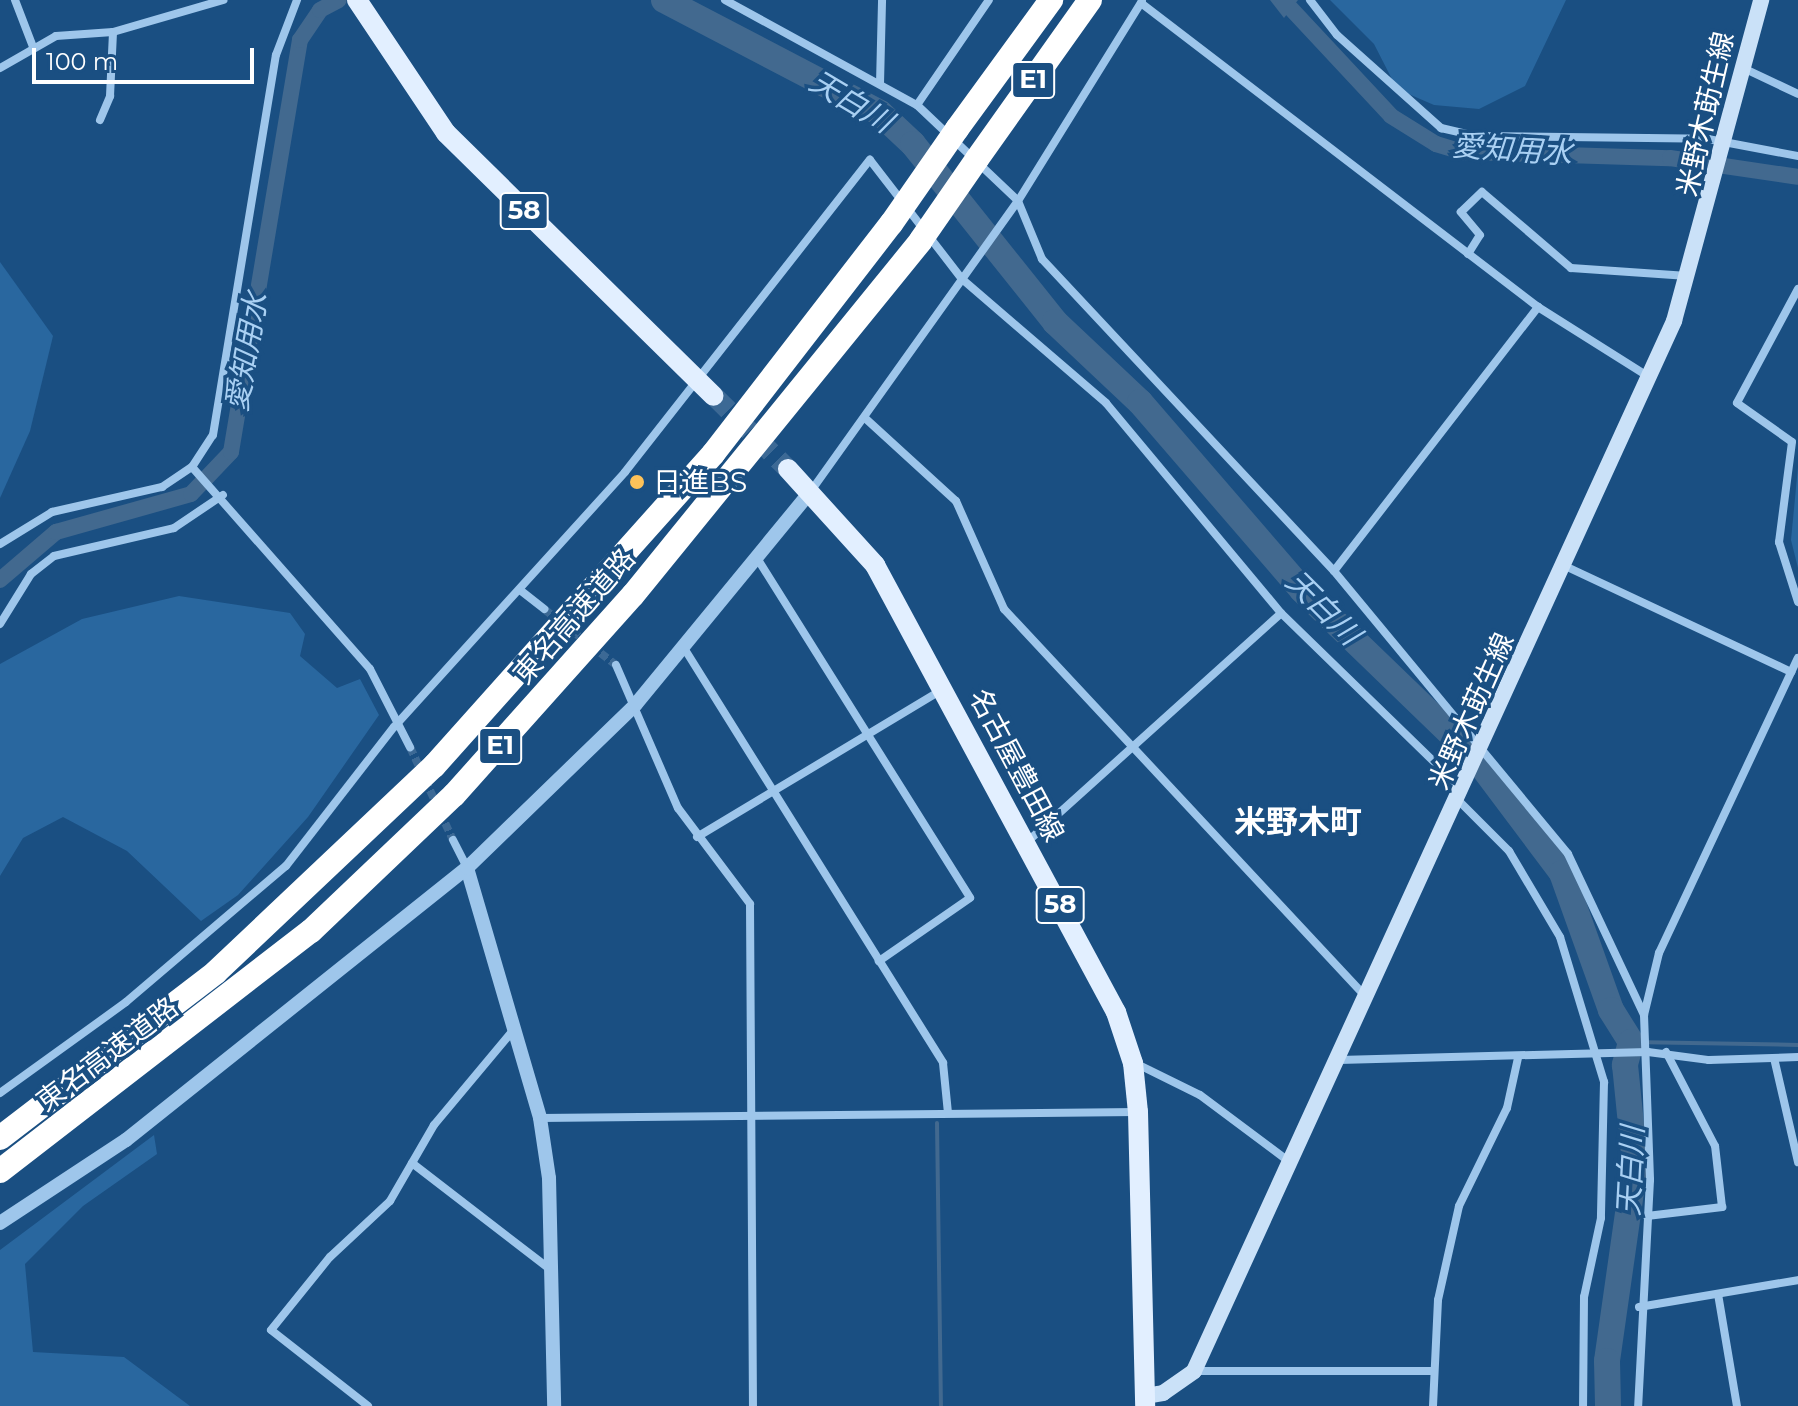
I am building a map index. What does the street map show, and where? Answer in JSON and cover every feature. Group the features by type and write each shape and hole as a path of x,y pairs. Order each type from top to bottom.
{"highway":[{"name":"東名高速道路","path":"0,1138 216,972 434,766 704,466 891,224 1051,0"},
{"name":"東名高速道路","path":"0,1171 311,931 454,795 633,595 921,240 1090,0"}],"main road":[{"name":"米野木莇生線","path":"1194,1371 1287,1160 1339,1060 1463,792 1692,276 1738,66 1761,0"},
{"name":"58","path":"358,2 446,133 714,396"},
{"name":"名古屋豊田線","path":"788,469 875,565 1116,1012 1133,1063 1138,1112 1145,1401"},
{"path":"1145,1401 1194,1371"}],"street":[{"path":"15,0 33,47"},
{"path":"180,0 183,10"},
{"path":"0,68 56,36 113,32 223,0"},
{"path":"0,544 52,512 162,487 192,467 213,435 276,55 297,0"},
{"path":"725,0 917,105 1018,201 1042,259 1334,571 1482,749 1580,875 1644,1015 1648,1052 1647,1216 1639,1307 1638,1406"},
{"path":"880,84 882,0"},
{"path":"917,105 989,0"},
{"path":"1310,0 1337,35 1441,128 1475,136 1723,143 1798,156"},
{"path":"0,1223 146,1124 467,868 636,704 811,491 865,418 1018,201 1142,2 1538,307 1649,377"},
{"path":"100,120 110,96 113,32"},
{"path":"1738,66 1798,94"},
{"path":"0,1093 273,879 394,727 520,590 695,379 870,160 962,279 1106,403 1281,613 1463,792 1509,851 1560,937 1599,1056 1606,1139 1601,1218 1584,1297 1583,1406"},
{"path":"1468,254 1480,235 1461,212 1482,192 1571,268 1692,276"},
{"path":"1798,289 1737,403 1792,442 1779,542 1798,602"},
{"path":"1334,571 1538,307"},
{"path":"865,418 956,501 1004,609 1133,751 1367,997"},
{"path":"192,467 223,495 370,669 394,727 410,747"},
{"path":"0,624 31,574 54,556 174,528 223,495"},
{"path":"757,558 970,898 879,961"},
{"path":"1565,566 1791,672"},
{"path":"520,590 544,609"},
{"path":"1027,842 1133,751 1281,613"},
{"path":"684,648 943,1063 948,1113"},
{"path":"1644,1015 1659,953 1798,658"},
{"path":"616,665 697,837 750,904 753,1406"},
{"path":"697,837 944,689"},
{"path":"453,840 467,868 516,1027 540,1118 551,1271 554,1406"},
{"path":"368,1406 271,1330 330,1257 390,1201 434,1125 516,1027"},
{"path":"1339,1060 1599,1056 1648,1052 1798,1057"},
{"path":"1647,1216 1722,1207 1715,1146 1666,1052"},
{"path":"1433,1406 1432,1371 1438,1300 1459,1206 1507,1108 1518,1058"},
{"path":"1774,1058 1798,1162"},
{"path":"1133,1063 1200,1095 1287,1160"},
{"path":"540,1118 1138,1112"},
{"path":"412,1163 551,1271"},
{"path":"1639,1307 1798,1280"},
{"path":"1718,1294 1737,1406"},
{"path":"1194,1371 1432,1371"}],"shaded area":[{"path":"1270,0 1298,0 1284,18"},
{"path":"1330,0 1566,0 1525,86 1479,109 1434,105 1397,89 1374,44"},
{"path":"0,262 53,336 30,431 0,498"},
{"path":"1798,467 1798,568 1791,540"},
{"path":"179,596 290,613 305,634 300,656 337,688 360,679 379,715 308,817 238,895 201,921 127,851 63,817 23,838 0,876 0,664 82,619"},
{"path":"154,1135 157,1154 83,1206 25,1264 33,1352 124,1357 190,1406 0,1406 0,1250"}],"waterway":[{"name":"愛知用水","path":"0,580 56,532 191,494 231,452 300,40 320,10 339,0"},
{"name":"天白川","path":"664,0 880,113 913,144 1055,322 1140,402 1302,590 1475,757 1562,873 1611,1010 1631,1042 1625,1065 1635,1164 1607,1361 1608,1406"},
{"name":"愛知用水","path":"1283,0 1391,116 1436,144 1463,152 1670,158 1798,177"},
{"path":"1631,1042 1798,1045"},
{"path":"937,1123 941,1406"}],"tunnel":[{"path":"714,396 788,469"},
{"path":"544,609 616,665"},
{"path":"410,747 453,840"}],"place":[{"name":"日進BS","path":"637,482"}],"district":[{"name":"米野木町","path":"1298,822"}]}
